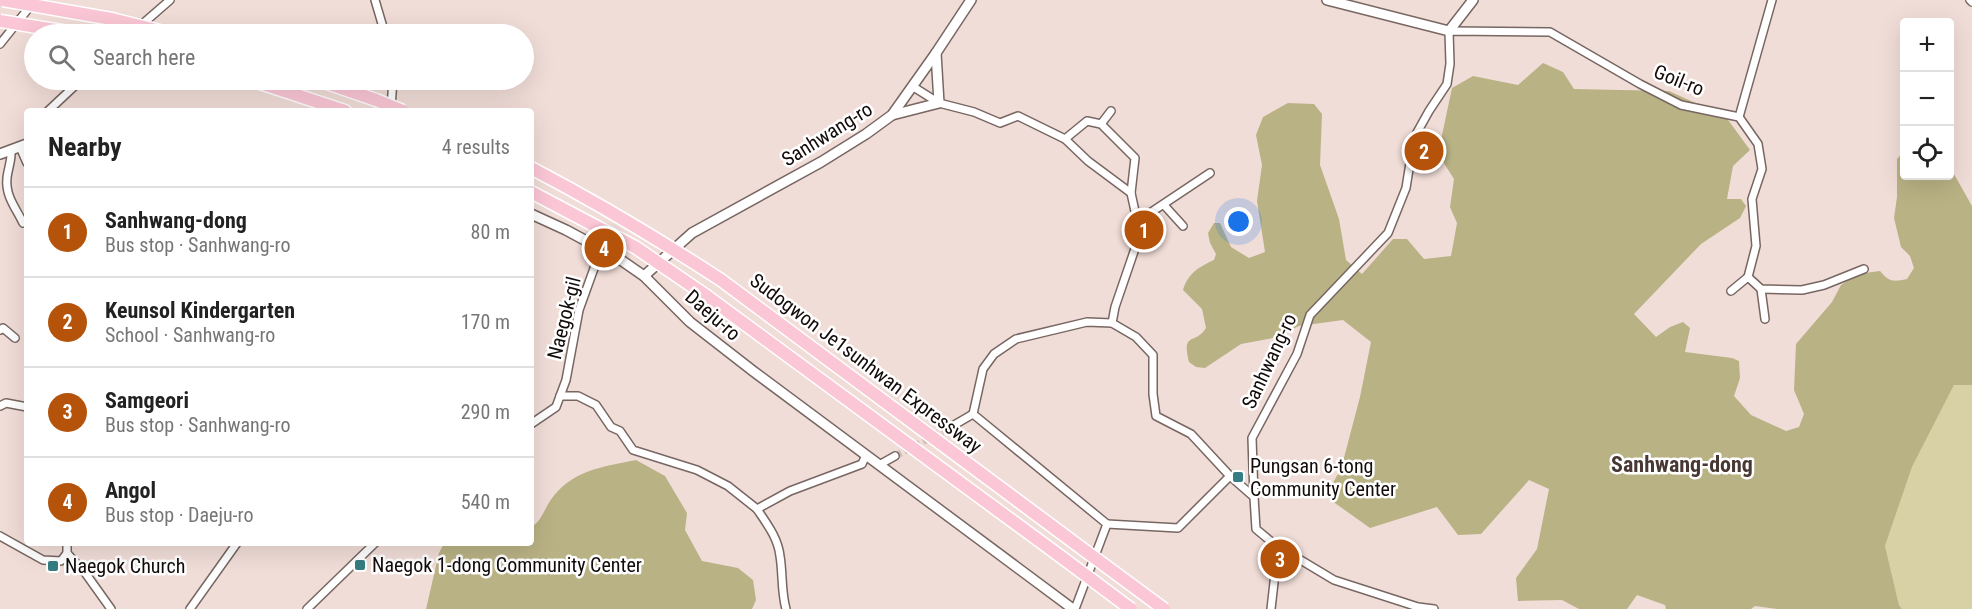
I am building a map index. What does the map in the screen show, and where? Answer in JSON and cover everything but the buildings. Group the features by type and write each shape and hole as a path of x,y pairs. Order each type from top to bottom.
{"highway":[{"path":"3,0 112,18 134,24"},
{"path":"0,21 24,25"},
{"path":"281,90 336,108"},
{"path":"347,90 396,108"},
{"name":"Sudogwon Je1sunhwan Expressway","path":"534,170 594,200 721,280 1164,609"},
{"name":"Sudogwon Je1sunhwan Expressway","path":"534,194 635,247 708,297 1131,609"}],"street":[{"path":"0,44 36,0"},
{"path":"142,24 170,0"},
{"path":"375,0 382,24"},
{"path":"970,0 912,86 939,103 974,112 1000,123 1017,116 1065,139 1088,161 1131,193"},
{"name":"Goil-ro","path":"1327,0 1449,31 1550,32 1640,84 1682,105 1740,117"},
{"path":"1449,31 1473,0"},
{"path":"1731,291 1748,277 1756,246 1752,199 1762,170 1758,144 1740,117 1772,0"},
{"name":"Sanhwang-ro","path":"1434,609 1418,607 1334,580 1278,546 1256,529 1252,438 1298,354 1310,315 1389,233 1406,188 1414,138 1447,84 1450,64 1449,31"},
{"path":"936,53 939,103"},
{"name":"Sanhwang-ro","path":"644,276 692,233 821,162 866,134 892,115 912,86"},
{"path":"51,108 70,90"},
{"path":"391,108 392,90"},
{"path":"892,115 939,103"},
{"path":"1101,124 1112,111"},
{"path":"1065,139 1087,122 1101,124 1135,158 1131,193 1140,234 1115,307 1112,323"},
{"path":"0,154 20,147"},
{"path":"20,147 12,159 6,179 9,199 23,223"},
{"path":"1136,216 1150,213 1164,205 1210,173"},
{"path":"1164,205 1183,226"},
{"name":"Daeju-ro","path":"534,216 600,249 644,276 690,322 753,371 1074,609"},
{"name":"Naegok-gil","path":"534,422 556,407 566,380 579,310 600,249"},
{"path":"1761,290 1802,290 1824,285 1864,269"},
{"path":"1748,277 1761,290 1765,319"},
{"path":"973,414 974,400 983,369 994,354 1016,339 1087,322 1112,323 1136,337 1153,355 1153,394 1156,416 1191,434 1230,476 1254,497"},
{"path":"0,330 3,328 15,338"},
{"path":"560,396 578,396 596,405 611,428 620,431 633,450 697,470 728,486 757,508 773,533 780,555 782,597 786,609"},
{"path":"0,406 6,403 24,406"},
{"path":"973,414 1107,524 1178,528 1230,476"},
{"path":"949,428 973,414"},
{"path":"757,508 790,491 862,464 866,455"},
{"path":"879,465 895,456"},
{"path":"1074,609 1107,524"},
{"path":"0,536 43,560 61,561 67,553 67,546"},
{"path":"190,609 235,546"},
{"path":"307,609 370,546"},
{"path":"1271,609 1278,546"},
{"path":"67,553 86,574 111,609"}],"shaded area":[{"path":"1543,63 1563,72 1574,89 1669,91 1726,117 1750,150 1733,166 1727,199 1741,199 1746,206 1740,218 1701,244 1634,314 1656,337 1670,327 1683,322 1690,328 1685,352 1732,358 1739,361 1740,378 1734,396 1751,415 1786,431 1799,427 1804,414 1794,390 1796,344 1832,302 1841,285 1857,274 1880,271 1892,280 1907,279 1914,268 1910,256 1901,247 1894,218 1897,197 1897,159 1900,156 1900,180 1954,180 1954,174 1972,206 1972,385 1954,385 1912,467 1885,546 1899,605 1902,609 1777,609 1755,606 1751,609 1666,609 1665,605 1637,595 1627,609 1579,609 1562,600 1518,601 1516,578 1537,549 1549,489 1529,480 1481,534 1458,535 1437,507 1370,528 1325,496 1341,469 1360,397 1371,342 1343,320 1299,326 1273,338 1241,344 1205,368 1196,367 1189,362 1188,342 1206,328 1202,309 1183,290 1195,271 1214,260 1216,254 1208,233 1214,223 1220,223 1231,247 1249,258 1265,252 1257,201 1262,165 1256,135 1263,117 1288,103 1314,104 1322,114 1320,165 1339,219 1346,260 1362,274 1393,239 1407,239 1424,259 1451,256 1457,223 1450,207 1454,179 1438,154 1452,88 1473,76 1518,85"},
{"path":"1954,385 1972,385 1972,609 1902,609 1899,605 1885,546 1912,467"},
{"path":"636,460 665,476 687,513 685,530 702,561 738,568 753,580 756,600 752,609 426,609 442,546 534,546 534,525 558,491 577,476"}],"tunnel":[{"path":"895,456 949,428"}],"place":[{"name":"Keunsol Kindergarten","path":"1424,151"},
{"name":"Sanhwang-dong","path":"1144,230"},
{"name":"Angol","path":"604,248"},
{"name":"Pungsan 6-tong Community Center","path":"1238,477"},
{"name":"Samgeori","path":"1280,559"},
{"name":"Naegok 1-dong Community Center","path":"360,565"},
{"name":"Naegok Church","path":"53,566"}],"district":[{"name":"Sanhwang-dong","path":"1682,464"}]}
